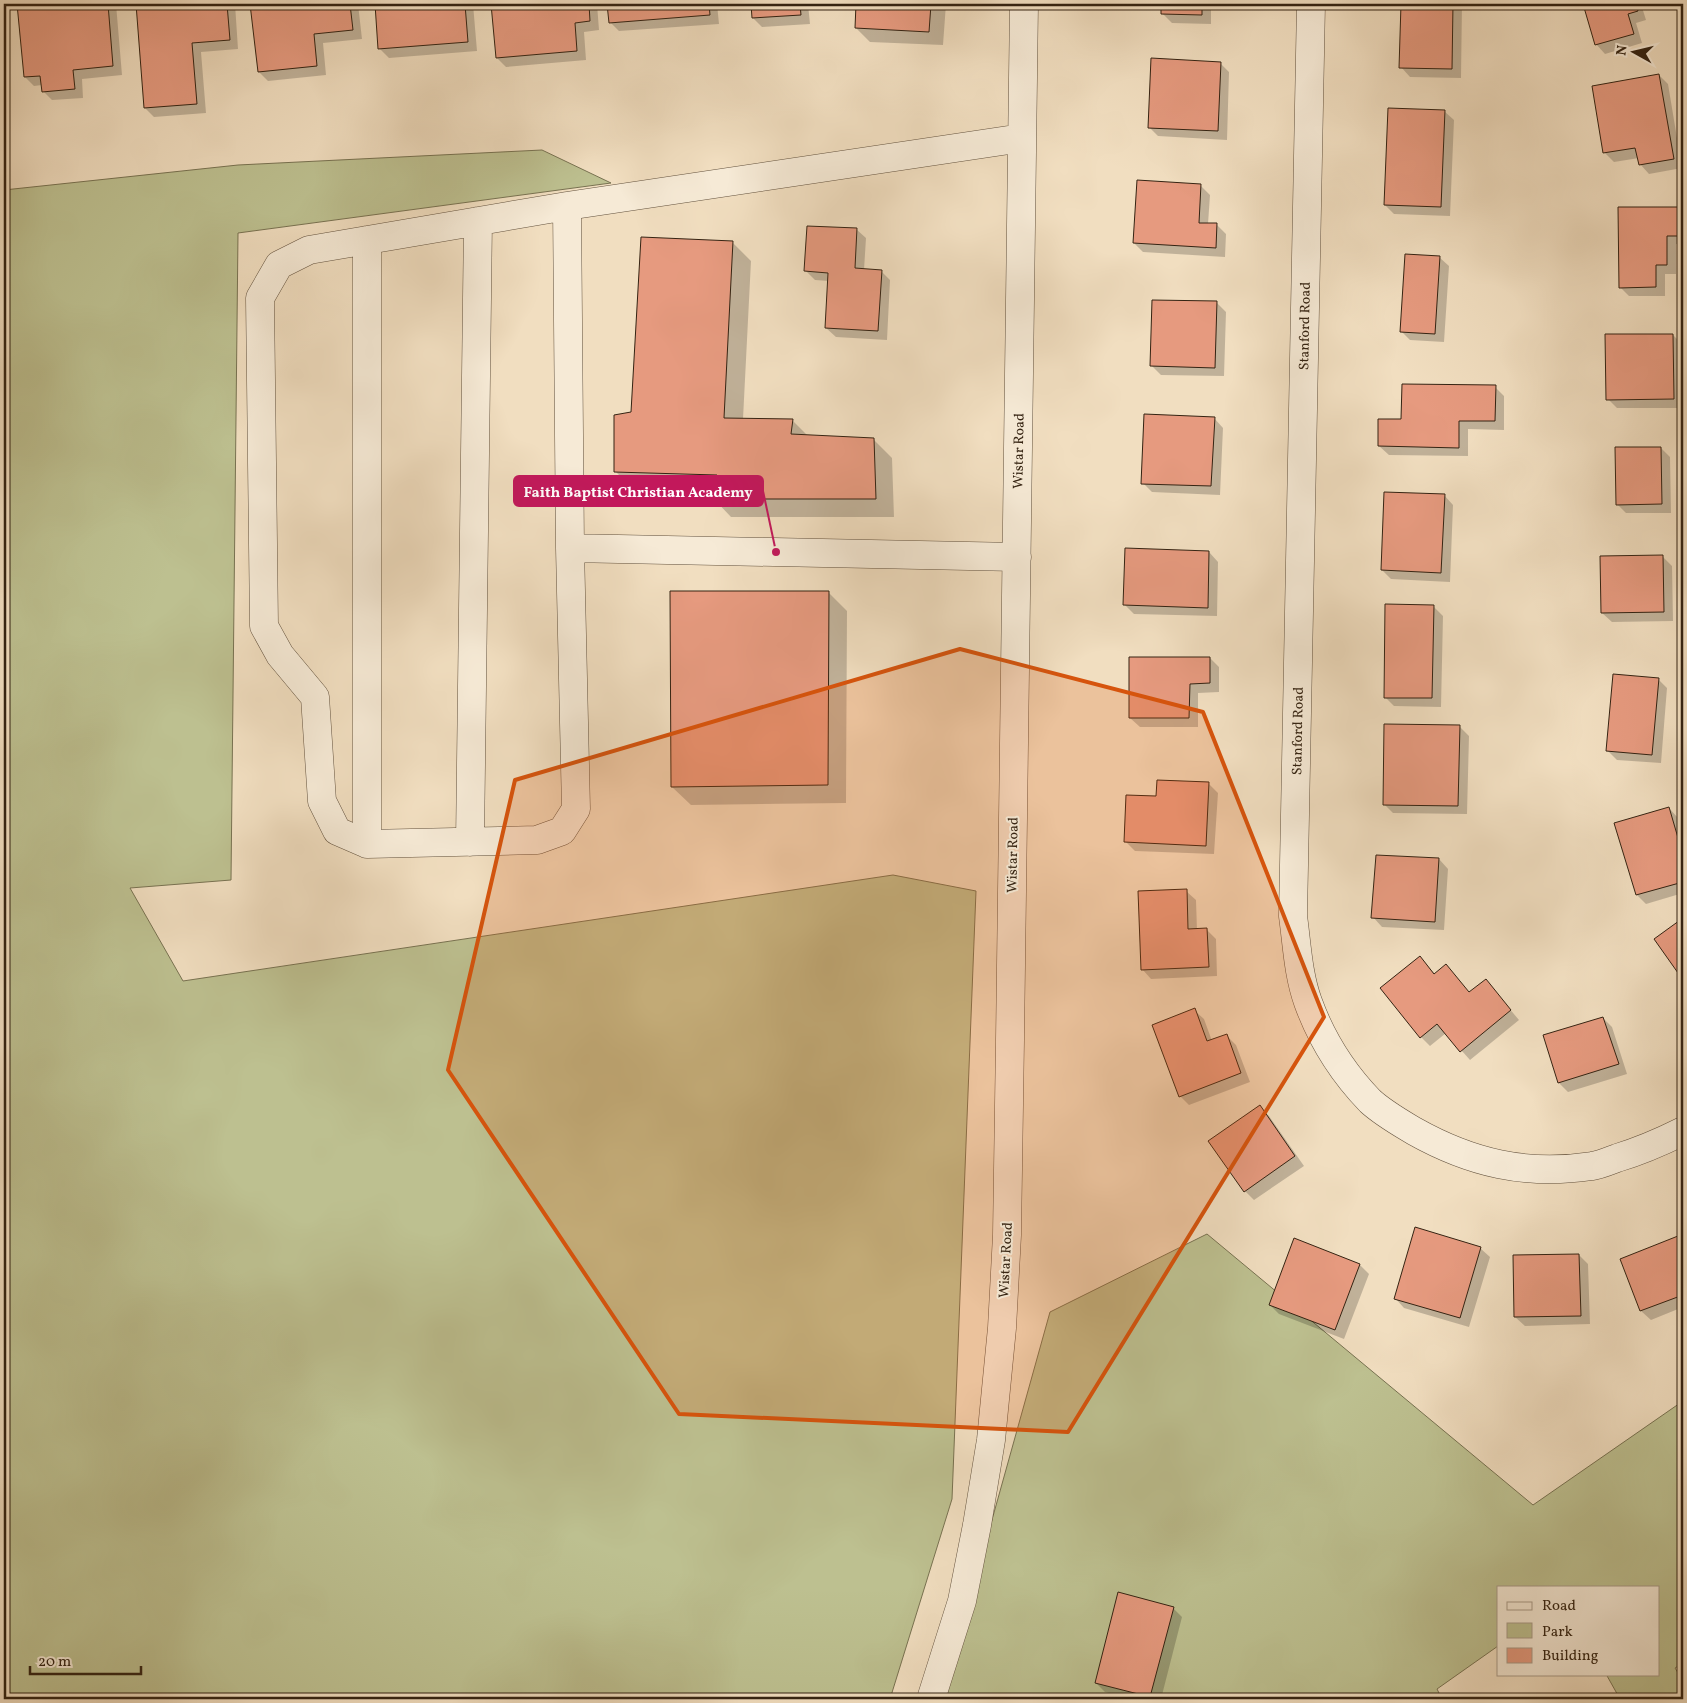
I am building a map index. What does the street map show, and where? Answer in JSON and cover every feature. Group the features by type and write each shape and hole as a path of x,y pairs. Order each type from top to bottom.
{"street":[{"name":"Wistar Road","path":"931,1699 962,1601 978,1525 991,1440 1002,1328 1007,1225 1024,4"},
{"name":"Stanford Road","path":"1311,4 1293,916 1300,975 1309,1003 1335,1058 1371,1101 1391,1118 1437,1144 1476,1160 1501,1166 1556,1170 1594,1166 1655,1146 1683,1131"},
{"path":"568,206 570,548 576,809 562,831 537,840 367,844 337,831 322,801 314,697 280,655 264,626 260,298 279,265 309,250 478,221 568,206 1022,138"},
{"path":"470,842 478,221"},
{"path":"367,844 368,240"},
{"path":"570,548 1017,557"}],"highlighted area":[{"path":"960,649 1203,712 1324,1017 1068,1432 679,1414 448,1070 515,780"}],"green space":[{"path":"542,150 611,183 238,233 231,880 130,888 183,981 893,875 976,891 952,1499 890,1699 4,1699 4,190 238,165"},
{"path":"1207,1234 1533,1505 1683,1401 1683,1663 1675,1668 1683,1681 1683,1699 1620,1699 1607,1676 1660,1676 1660,1586 1497,1586 1497,1647 1437,1689 1442,1699 942,1699 1050,1312"}],"building":[{"path":"17,4 108,4 113,66 73,70 75,89 42,92 40,76 24,77"},
{"path":"136,4 227,4 230,40 192,43 197,104 144,108"},
{"path":"250,4 350,4 353,30 314,34 317,66 258,72"},
{"path":"375,4 465,4 468,42 378,49"},
{"path":"491,4 589,4 590,21 575,23 577,51 496,58"},
{"path":"607,4 709,4 710,15 609,23"},
{"path":"751,4 800,4 801,15 752,18"},
{"path":"856,4 931,4 929,32 855,28"},
{"path":"1161,4 1202,4 1202,15 1161,14"},
{"path":"1401,4 1453,4 1452,69 1399,68"},
{"path":"1583,4 1636,4 1638,11 1628,14 1634,34 1595,45"},
{"path":"1151,58 1221,62 1218,131 1148,128"},
{"path":"1659,74 1674,159 1639,165 1635,148 1603,153 1592,86"},
{"path":"1388,108 1445,110 1441,207 1384,205"},
{"path":"1137,180 1201,184 1199,223 1217,223 1216,248 1133,243"},
{"path":"1618,207 1680,207 1680,236 1667,236 1667,265 1656,265 1656,287 1619,288"},
{"path":"807,226 857,228 855,268 882,270 878,331 825,328 828,273 804,271"},
{"path":"641,237 733,241 724,418 793,419 791,434 874,438 876,499 712,499 717,475 614,472 614,415 631,412"},
{"path":"1405,254 1440,256 1435,334 1400,332"},
{"path":"1152,300 1217,301 1215,368 1150,366"},
{"path":"1605,334 1673,334 1674,399 1606,400"},
{"path":"1402,384 1496,385 1495,421 1459,421 1459,448 1378,446 1378,419 1401,419"},
{"path":"1144,414 1215,417 1211,486 1141,484"},
{"path":"1615,447 1661,447 1662,504 1616,505"},
{"path":"1384,492 1445,494 1441,573 1381,570"},
{"path":"1125,548 1209,551 1208,608 1123,605"},
{"path":"1663,555 1664,612 1601,613 1600,556"},
{"path":"670,591 829,591 828,785 671,787"},
{"path":"1385,604 1434,605 1432,698 1384,698"},
{"path":"1129,657 1210,657 1210,683 1190,684 1189,718 1129,718"},
{"path":"1613,674 1659,678 1652,755 1606,751"},
{"path":"1384,724 1460,725 1458,806 1383,805"},
{"path":"1157,780 1209,782 1206,846 1124,842 1126,795 1156,796"},
{"path":"1669,807 1683,855 1683,882 1636,895 1614,823"},
{"path":"1376,855 1439,858 1435,922 1371,918"},
{"path":"1187,889 1188,929 1207,928 1209,967 1141,970 1138,891"},
{"path":"1683,918 1683,980 1654,939"},
{"path":"1420,956 1434,974 1446,964 1469,992 1486,979 1511,1010 1460,1052 1437,1024 1420,1038 1380,988"},
{"path":"1195,1008 1207,1041 1227,1034 1241,1073 1179,1097 1152,1025"},
{"path":"1603,1017 1619,1064 1558,1083 1543,1035"},
{"path":"1260,1105 1295,1156 1244,1192 1208,1141"},
{"path":"1415,1227 1481,1247 1460,1318 1394,1299"},
{"path":"1683,1234 1683,1295 1640,1311 1620,1259"},
{"path":"1294,1238 1360,1264 1335,1330 1269,1305"},
{"path":"1579,1254 1581,1316 1514,1317 1513,1255"},
{"path":"1118,1592 1174,1607 1150,1697 1095,1683"}],"place":[{"name":"Faith Baptist Christian Academy","path":"776,552"}]}
